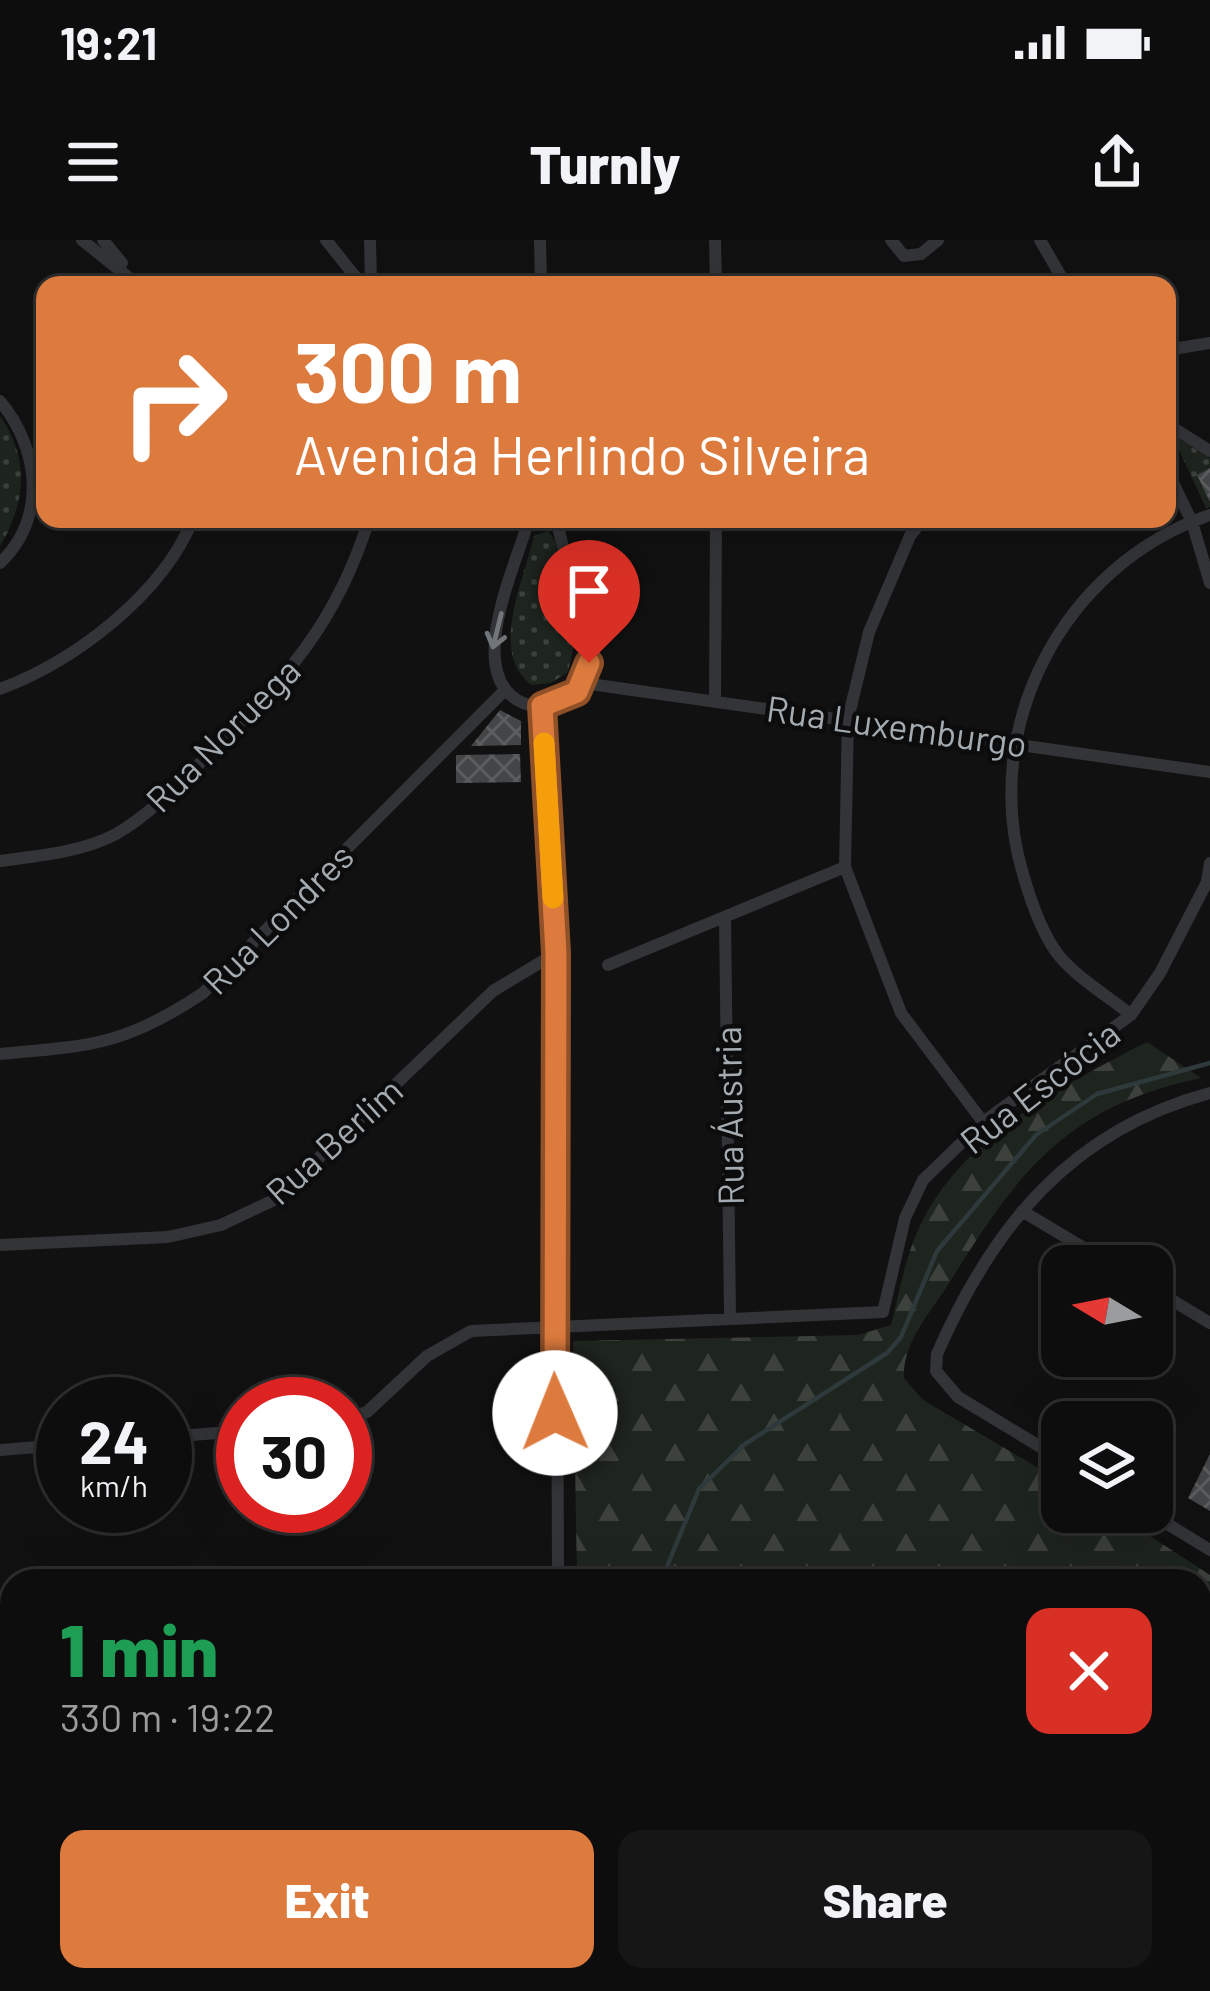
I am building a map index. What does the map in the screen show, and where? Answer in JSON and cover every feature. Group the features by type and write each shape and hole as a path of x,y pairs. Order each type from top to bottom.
{"street":[{"path":"82,240 129,276"},
{"path":"104,240 132,276"},
{"path":"326,240 359,276"},
{"path":"368,276 370,240"},
{"path":"541,240 544,276"},
{"path":"715,240 716,276"},
{"path":"891,240 904,256 921,254 938,240"},
{"path":"1040,240 1061,276"},
{"path":"1176,349 1210,344"},
{"path":"0,401 18,423 31,455 34,489 26,523 0,562"},
{"path":"1176,430 1210,451"},
{"path":"1176,489 1192,522 1210,583"},
{"path":"1132,1015 1060,957 1032,906 1009,796 1012,742 1030,680 1096,587 1192,522 1210,515"},
{"path":"0,689 42,674 152,584 187,528"},
{"name":"Rua Noruega","path":"0,861 48,855 115,835 180,782 276,689 322,630 354,568 367,528"},
{"path":"527,528 492,663 505,690 525,704 542,706 561,702 583,683 589,650 558,528"},
{"path":"715,698 716,528"},
{"path":"916,528 868,632 848,719 845,867 901,1013 983,1122"},
{"name":"Rua Luxemburgo","path":"583,683 715,698 1210,772"},
{"name":"Rua Londres","path":"0,1054 106,1045 153,1027 203,993 505,690"},
{"path":"542,706 556,953 558,1569"},
{"name":"Rua Escócia","path":"730,1316 884,1312 905,1218 923,1180 983,1122 1132,1015 1197,900 1210,863"},
{"path":"608,965 845,867"},
{"name":"Rua Áustria","path":"725,916 730,1316"},
{"name":"Rua Berlim","path":"0,1245 168,1237 220,1225 276,1199 493,992 556,953"},
{"path":"1041,1447 958,1397 937,1371 944,1338 986,1261 1022,1211 1083,1149 1174,1102 1210,1093"},
{"path":"1022,1211 1079,1245"},
{"path":"1173,1301 1210,1323"},
{"path":"372,1407 427,1356 471,1331 730,1316"},
{"path":"0,1450 36,1447"},
{"path":"1173,1527 1210,1550"}],"green space":[{"path":"0,416 16,448 21,481 15,514 0,546"},
{"path":"1176,437 1210,458 1210,507 1206,508"},
{"path":"548,531 555,541 575,641 568,672 551,683 532,685 519,672 512,655 513,616 534,536"},
{"path":"1147,1042 1201,1078 1113,1107 1048,1152 996,1212 924,1320 907,1354 904,1378 923,1400 1041,1470 1041,1533 1145,1533 1201,1569 577,1569 573,1341 858,1335 891,1325 918,1231 943,1188 992,1136 1052,1094"}],"building":[{"path":"1210,468 1210,502 1197,475"},
{"path":"500,710 521,721 521,745 471,746"},
{"path":"520,754 521,782 456,783 456,755"},
{"path":"1210,1454 1210,1511 1188,1498"}],"waterway":[{"path":"666,1569 699,1489 745,1444 887,1353 901,1337 937,1251 1036,1135 1097,1094 1210,1063"}],"slow traffic":[{"path":"544,743 553,898"}],"route":[{"path":"555,1413 556,953 542,706 577,692 589,663"}]}
